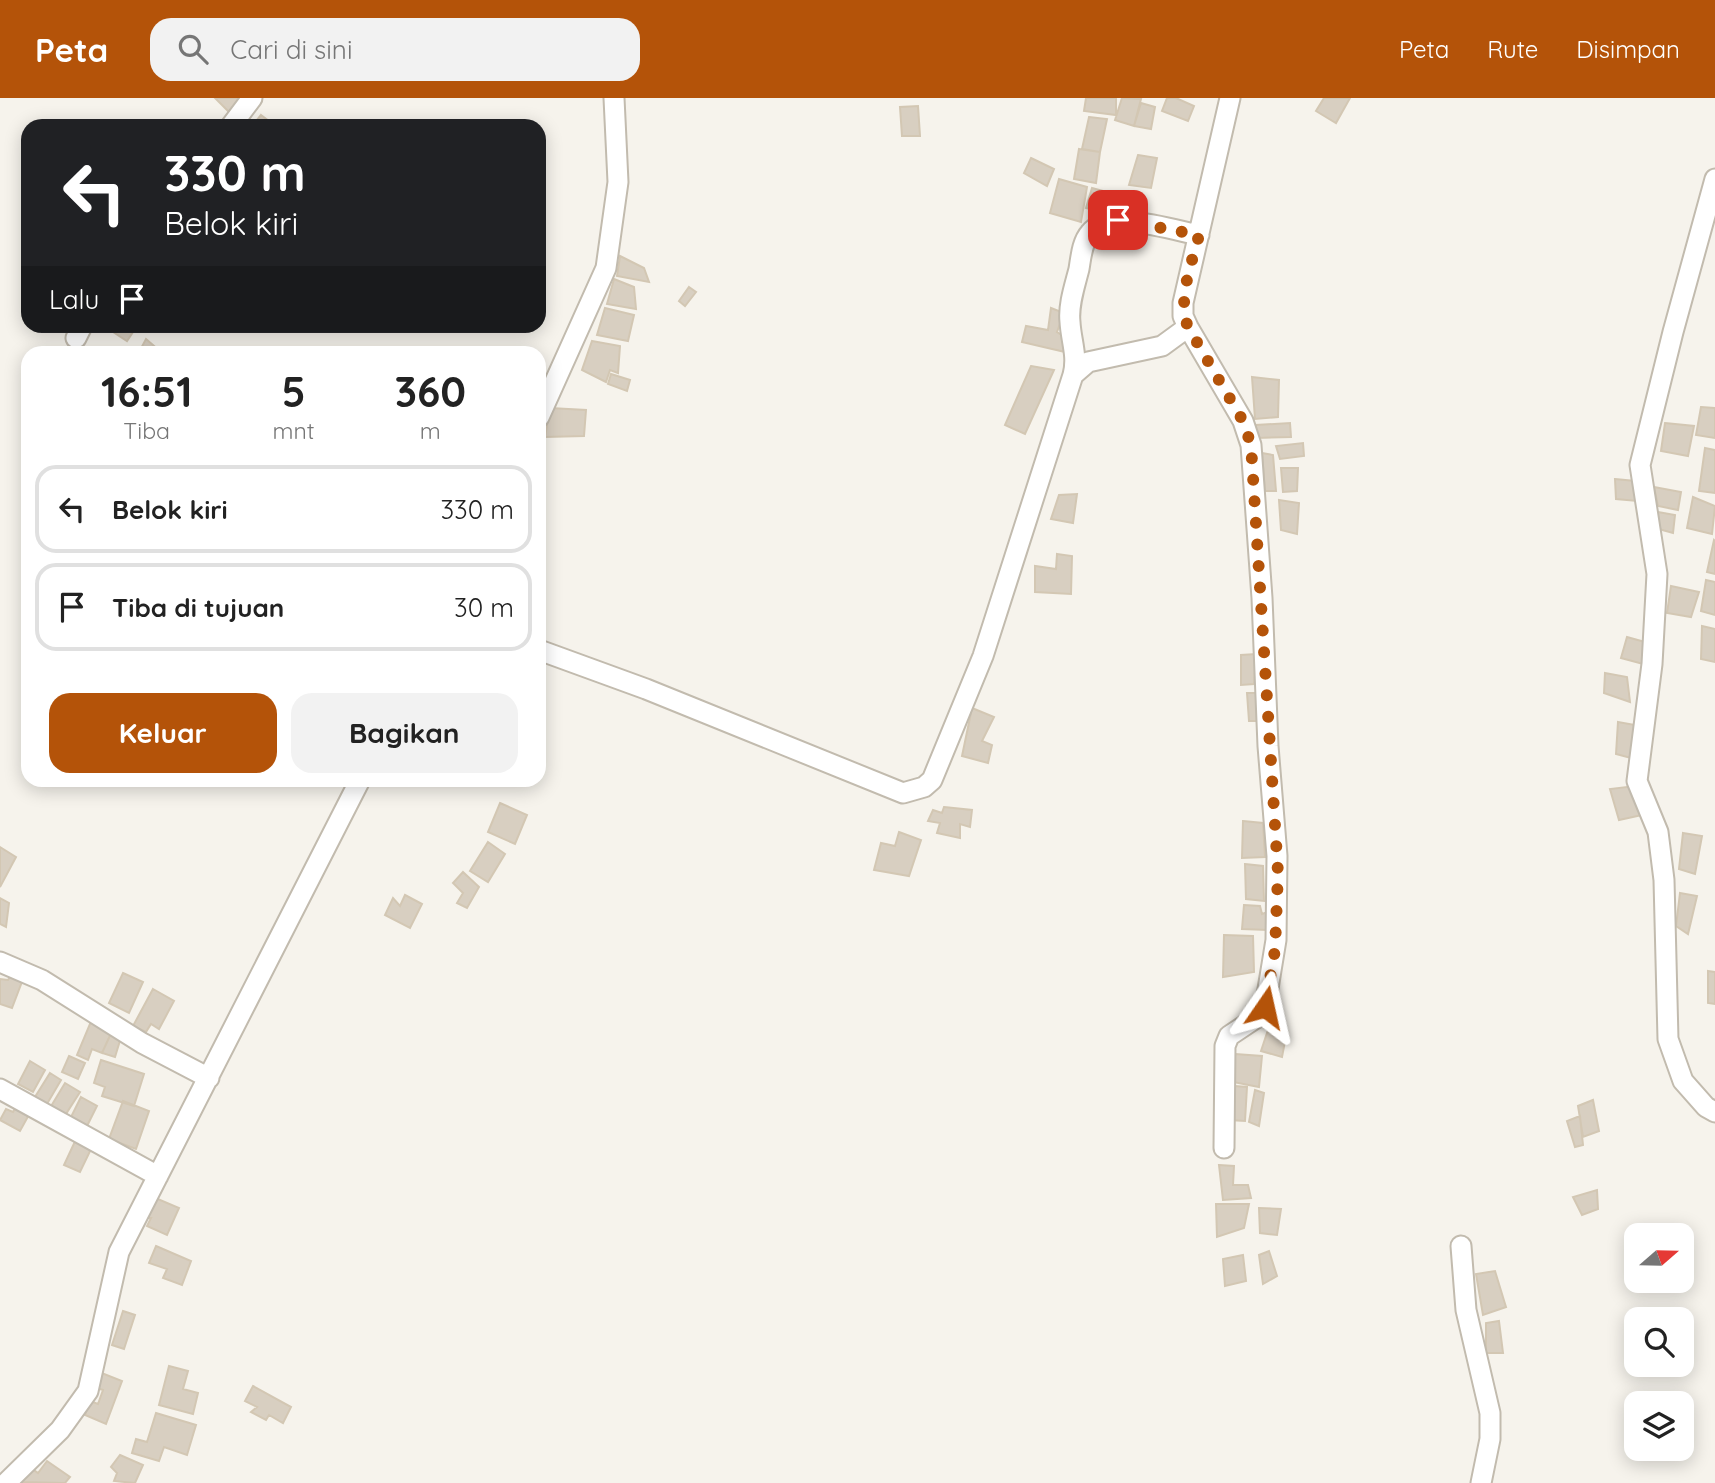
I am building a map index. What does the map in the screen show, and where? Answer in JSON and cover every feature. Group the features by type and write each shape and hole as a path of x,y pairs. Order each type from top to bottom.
{"street":[{"path":"236,119 252,98"},
{"path":"546,401 606,268 618,182 614,98"},
{"path":"1224,1148 1225,1046 1229,1036 1256,1018 1265,1007 1276,940 1278,856 1268,746 1262,598 1251,445 1243,421 1183,316 1183,303 1230,98"},
{"path":"1715,179 1640,465 1657,574 1653,664 1637,781 1658,832 1664,880 1668,1039 1683,1081 1706,1107 1715,1112"},
{"path":"546,653 646,689 903,793 924,787 932,780 982,656 1073,376 1076,357 1069,320 1070,309 1083,247 1090,232 1099,225 1118,220 1199,235"},
{"path":"1073,376 1088,362 1162,346 1188,327"},
{"path":"6,1483 60,1430 88,1391 119,1252 356,787"},
{"path":"0,962 42,979 142,1043 209,1078"},
{"path":"0,1089 159,1176"},
{"path":"1461,1246 1466,1310 1490,1413 1490,1439 1481,1483"}],"building":[{"path":"215,98 247,98 231,114"},
{"path":"1086,98 1116,98 1116,115 1084,111"},
{"path":"1122,98 1141,99 1134,126 1115,120"},
{"path":"1167,98 1176,98 1194,106 1188,121 1162,111"},
{"path":"1324,98 1350,98 1336,123 1316,111"},
{"path":"1141,103 1155,107 1151,129 1134,126"},
{"path":"918,106 920,136 902,136 900,107"},
{"path":"1089,117 1107,119 1100,152 1082,149"},
{"path":"1079,149 1100,152 1096,183 1074,179"},
{"path":"1138,155 1157,158 1151,188 1129,185"},
{"path":"1031,158 1054,169 1047,186 1024,173"},
{"path":"1059,179 1087,187 1081,222 1050,213"},
{"path":"1092,188 1114,194 1110,213 1086,208"},
{"path":"620,256 644,268 649,282 617,276"},
{"path":"614,279 634,287 636,309 607,304"},
{"path":"689,287 696,292 685,306 679,301"},
{"path":"605,308 634,315 628,341 597,335"},
{"path":"1051,308 1064,313 1057,332 1068,339 1065,352 1022,342 1026,326 1048,330"},
{"path":"115,333 132,333 127,341"},
{"path":"146,339 154,346 142,346"},
{"path":"592,341 620,346 618,373 610,370 606,382 582,370"},
{"path":"1031,366 1054,370 1025,434 1005,425"},
{"path":"611,374 630,380 627,391 608,384"},
{"path":"1252,377 1279,380 1278,417 1255,419"},
{"path":"1701,407 1715,408 1715,438 1696,435"},
{"path":"550,408 586,410 584,436 546,437"},
{"path":"1290,423 1291,437 1256,438 1256,425"},
{"path":"1665,423 1694,426 1688,456 1661,451"},
{"path":"1303,443 1304,456 1280,459 1276,446"},
{"path":"1705,448 1715,450 1715,493 1699,491"},
{"path":"1262,453 1273,455 1276,491 1265,491"},
{"path":"1281,468 1298,468 1297,491 1283,492"},
{"path":"1615,479 1635,481 1637,501 1616,499"},
{"path":"1654,487 1681,492 1678,510 1658,506"},
{"path":"1077,494 1073,523 1051,519 1059,495"},
{"path":"1693,497 1715,506 1712,534 1687,528"},
{"path":"1279,500 1299,503 1297,534 1281,530"},
{"path":"1658,512 1675,515 1673,533 1655,528"},
{"path":"1715,541 1715,574 1707,572"},
{"path":"1057,554 1072,556 1071,594 1035,592 1035,566 1056,569"},
{"path":"1706,580 1715,582 1715,615 1701,611"},
{"path":"1671,586 1699,592 1691,617 1667,613"},
{"path":"1702,626 1715,629 1715,662 1701,659"},
{"path":"1627,637 1652,644 1647,665 1621,658"},
{"path":"1256,654 1254,684 1241,685 1241,655"},
{"path":"1605,673 1627,677 1630,702 1604,693"},
{"path":"1247,693 1257,693 1259,721 1249,721"},
{"path":"972,708 994,717 982,741 992,745 988,763 962,756"},
{"path":"1618,722 1635,725 1631,758 1616,754"},
{"path":"1635,786 1642,815 1619,820 1610,789"},
{"path":"500,803 527,815 515,844 488,832"},
{"path":"944,807 972,810 970,827 960,824 960,838 937,833 940,823 928,821 933,810 942,813"},
{"path":"1243,821 1263,823 1265,857 1242,858"},
{"path":"899,832 921,840 909,876 874,870 881,843 895,846"},
{"path":"1683,833 1702,836 1695,874 1679,869"},
{"path":"488,842 505,854 488,882 470,871"},
{"path":"0,847 16,857 0,887"},
{"path":"1245,864 1263,866 1264,901 1246,899"},
{"path":"463,872 479,887 467,908 457,903 463,893 453,883"},
{"path":"1680,893 1697,896 1688,934 1676,926"},
{"path":"405,895 422,904 410,928 385,915 393,898 400,906"},
{"path":"0,898 9,903 6,927 0,924"},
{"path":"1244,905 1260,906 1262,914 1271,911 1268,930 1242,929"},
{"path":"1224,935 1253,936 1254,972 1223,977"},
{"path":"1708,971 1715,972 1715,1004 1708,1003"},
{"path":"123,973 143,982 129,1013 109,1003"},
{"path":"11,975 23,979 12,1008 0,1004 0,979 8,980"},
{"path":"153,989 174,1001 159,1029 151,1024 146,1032 133,1026"},
{"path":"92,1019 113,1029 102,1053 92,1049 88,1060 77,1055"},
{"path":"1269,1027 1287,1031 1282,1057 1261,1051"},
{"path":"113,1029 122,1034 115,1057 102,1053"},
{"path":"1235,1054 1262,1056 1259,1087 1233,1082"},
{"path":"69,1056 85,1063 78,1079 62,1072"},
{"path":"101,1060 144,1074 134,1106 102,1096 105,1087 94,1083"},
{"path":"30,1061 45,1070 33,1092 18,1084"},
{"path":"50,1073 61,1080 47,1104 35,1097"},
{"path":"65,1083 80,1092 64,1117 50,1108"},
{"path":"1235,1086 1247,1087 1245,1121 1229,1120"},
{"path":"1255,1090 1264,1093 1259,1126 1249,1122"},
{"path":"81,1097 97,1106 86,1128 70,1119"},
{"path":"1593,1100 1599,1131 1583,1137 1578,1106"},
{"path":"123,1101 149,1111 136,1149 109,1139"},
{"path":"18,1103 31,1111 20,1131 0,1120 6,1109 13,1112"},
{"path":"1580,1116 1583,1145 1575,1147 1567,1121"},
{"path":"77,1137 93,1145 80,1172 64,1165"},
{"path":"1219,1165 1234,1166 1233,1185 1248,1185 1251,1198 1223,1200"},
{"path":"1597,1190 1598,1209 1582,1215 1573,1197"},
{"path":"153,1197 179,1208 167,1235 147,1226 151,1218 144,1218"},
{"path":"1216,1204 1249,1204 1244,1228 1217,1237"},
{"path":"1259,1208 1281,1209 1277,1235 1260,1233"},
{"path":"156,1246 191,1261 182,1285 163,1278 167,1269 149,1263"},
{"path":"1269,1251 1277,1276 1263,1284 1259,1255"},
{"path":"1243,1255 1246,1281 1225,1286 1223,1259"},
{"path":"1495,1271 1506,1307 1483,1315 1476,1274"},
{"path":"123,1311 135,1315 124,1349 112,1345"},
{"path":"1499,1321 1503,1353 1486,1353 1486,1323"},
{"path":"169,1366 188,1371 183,1389 198,1393 193,1414 159,1405"},
{"path":"99,1372 122,1381 106,1424 85,1415 90,1401 98,1404 103,1390 93,1387"},
{"path":"253,1386 291,1407 283,1423 269,1415 266,1420 251,1412 257,1407 245,1401"},
{"path":"156,1413 196,1425 187,1455 164,1447 159,1461 132,1453 136,1439 147,1442"},
{"path":"120,1455 143,1465 135,1483 114,1481 117,1473 111,1467"},
{"path":"47,1461 70,1477 65,1483 21,1482 31,1468 38,1473"}],"route":[{"path":"1118,220 1199,235 1183,303 1183,316 1249,433 1262,598 1268,746 1278,856 1275,950 1265,1007"}]}
